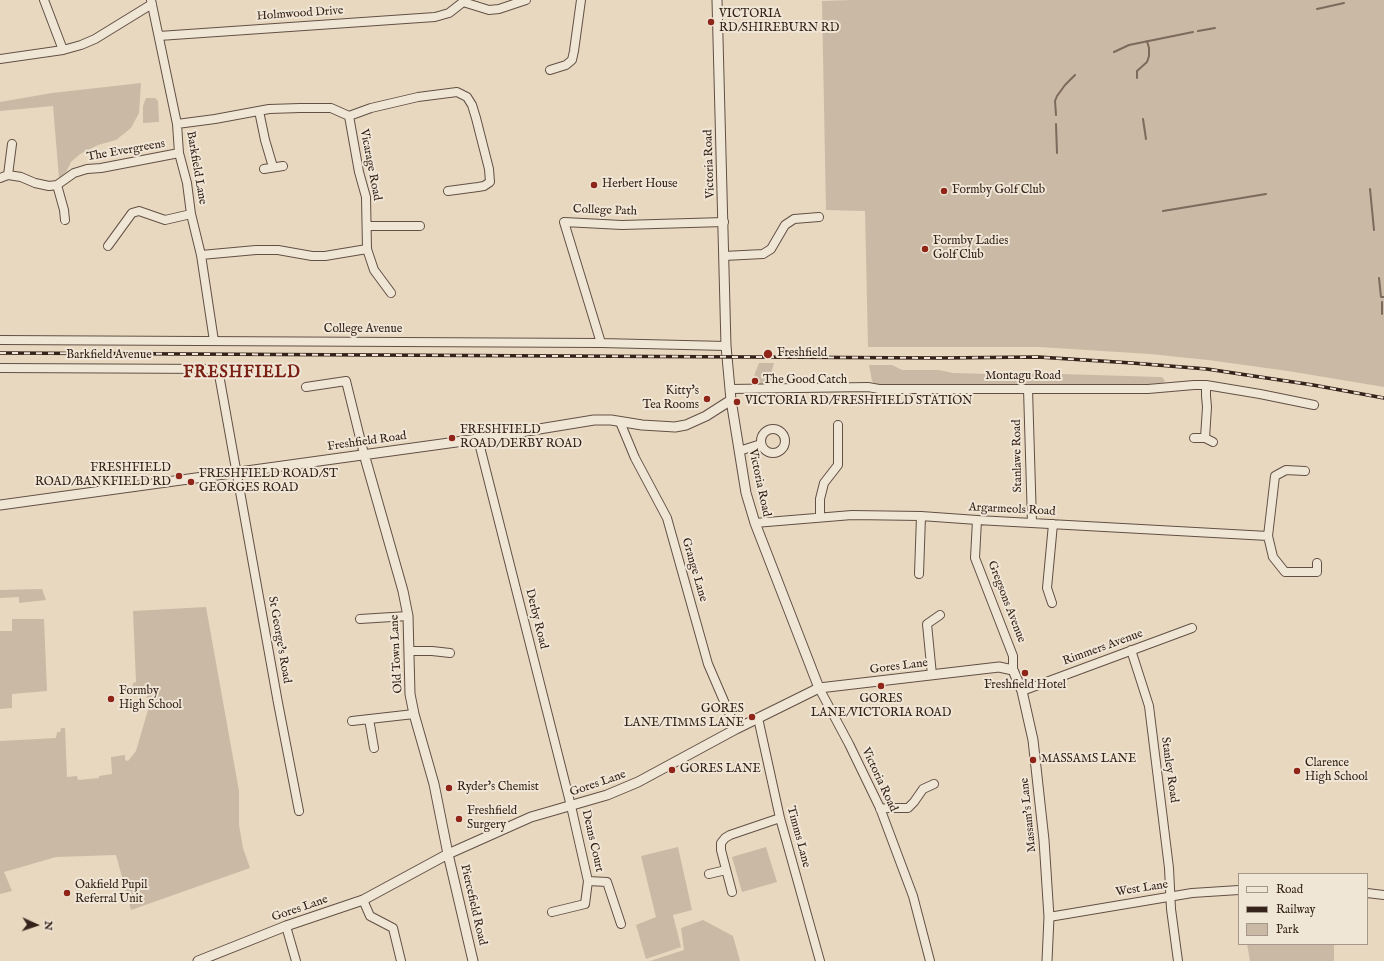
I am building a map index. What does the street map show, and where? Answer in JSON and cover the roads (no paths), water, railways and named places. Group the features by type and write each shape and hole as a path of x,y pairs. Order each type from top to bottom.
{"street":[{"path":"44,0 63,50"},
{"path":"463,1 489,10 499,9 526,0"},
{"path":"550,70 566,65 572,60 581,0"},
{"name":"Victoria Road","path":"717,0 724,222 726,346 731,400 746,493 755,523 819,688 849,744 880,809 913,896 930,961"},
{"name":"Holmwood Drive","path":"159,36 435,18 449,13 463,1"},
{"path":"0,59 63,50 81,45 95,39 151,2"},
{"name":"Barkfield Lane","path":"151,2 176,124 179,153 187,183 191,214 201,255 214,341"},
{"path":"348,116 371,108 418,97 457,92 467,97 472,105 476,118 489,169 490,182 484,186 448,191"},
{"name":"Vicarage Road","path":"176,124 259,112 269,109 331,108 348,116 359,172 366,197 368,226 367,249"},
{"path":"259,112 273,167"},
{"path":"12,144 4,177 21,177 42,185 57,185 64,210 65,220"},
{"name":"The Evergreens","path":"57,185 74,173 87,169 101,168 179,153"},
{"path":"264,170 283,166"},
{"path":"108,246 132,213 139,210 165,220 191,214"},
{"path":"724,256 762,254 771,249 785,225 794,219 819,217"},
{"name":"College Path","path":"601,343 564,222 622,225 724,222"},
{"path":"368,226 420,226"},
{"path":"201,255 256,250 278,250 312,256 324,256 367,249 374,270 391,293"},
{"name":"College Avenue","path":"0,340 601,343 726,346"},
{"name":"Barkfield Avenue","path":"0,368 218,369 237,472"},
{"path":"306,387 346,381 364,454"},
{"name":"Montagu Road","path":"730,388 868,387 880,389 1148,389 1185,385 1206,386 1260,394 1314,405"},
{"path":"1194,438 1209,440 1206,386"},
{"name":"Stanlawe Road","path":"1028,389 1032,522"},
{"name":"Freshfield Road","path":"0,505 478,438 594,420 611,420 642,425 675,427 686,425 706,416 731,400"},
{"name":"Grange Lane","path":"620,422 635,458 667,518 708,664 736,729"},
{"path":"820,517 820,499 824,482 838,465 838,425"},
{"name":"Derby Road","path":"478,438 571,806"},
{"path":"739,451 761,444"},
{"name":"Old Town Lane","path":"364,454 401,581 408,616 410,694 414,714 434,784 448,854"},
{"path":"1306,472 1286,470 1275,476 1268,536 1273,557 1285,572 1317,572 1317,563"},
{"name":"St George's Road","path":"237,472 278,703 299,811"},
{"name":"Argarmeols Road","path":"755,523 852,515 921,516 1268,536"},
{"path":"919,574 921,516"},
{"name":"Gregsons Avenue","path":"977,520 976,558 1013,656 1013,670"},
{"path":"1052,603 1047,588 1053,524"},
{"path":"932,675 927,624 940,615"},
{"path":"360,619 408,616"},
{"name":"Rimmers Avenue","path":"1022,691 1192,628"},
{"name":"Stanley Road","path":"1131,650 1149,706 1170,868 1171,909 1178,961"},
{"path":"409,651 450,653"},
{"name":"Gores Lane","path":"198,961 286,926 363,900 448,854 531,817 607,795 638,782 736,729 819,688 999,667 1013,670"},
{"name":"Massam's Lane","path":"1013,670 1022,691 1033,740 1044,840 1049,917 1047,961"},
{"path":"352,721 414,714"},
{"name":"Timms Lane","path":"758,718 780,818 820,961"},
{"path":"369,719 374,748"},
{"path":"880,809 908,808 923,789 934,784"},
{"name":"Deans Court","path":"552,912 585,904 588,881 571,806"},
{"path":"732,892 721,850 722,843 725,838 780,818"},
{"name":"Piercefield Road","path":"448,854 473,961"},
{"path":"710,874 726,870"},
{"name":"Deans Court","path":"588,881 607,882 621,924"},
{"name":"West Lane","path":"1049,917 1192,893 1238,890"},
{"path":"1368,893 1384,895"},
{"path":"363,900 370,916 393,928 401,961"},
{"path":"286,926 296,961"}],"waterway":[{"path":"1317,9 1344,3"},
{"path":"1198,31 1215,28"},
{"path":"1114,52 1129,45 1193,32"},
{"path":"1137,78 1137,71 1147,62 1149,56 1147,41"},
{"path":"1056,115 1055,101 1057,96 1075,75"},
{"path":"1143,119 1146,139"},
{"path":"1056,124 1057,153"},
{"path":"1370,189 1374,230"},
{"path":"1163,211 1266,194"},
{"path":"1379,278 1381,297 1384,297"},
{"path":"1382,302 1382,314"}],"railway":[{"path":"0,353 938,358 1038,357 1207,369 1313,385 1384,398"}],"place":[{"name":"VICTORIA RD/SHIREBURN RD","path":"711,22"},
{"name":"Herbert House","path":"594,185"},
{"name":"Formby Golf Club","path":"944,191"},
{"name":"Formby Ladies Golf Club","path":"925,249"},
{"name":"Freshfield","path":"768,354"},
{"name":"The Good Catch","path":"755,381"},
{"name":"Kitty's Tea Rooms","path":"707,399"},
{"name":"VICTORIA RD/FRESHFIELD STATION","path":"737,402"},
{"name":"FRESHFIELD ROAD/DERBY ROAD","path":"452,438"},
{"name":"FRESHFIELD ROAD/BANKFIELD RD","path":"179,476"},
{"name":"FRESHFIELD ROAD/ST GEORGES ROAD","path":"191,482"},
{"name":"Freshfield Hotel","path":"1025,673"},
{"name":"GORES LANE/VICTORIA ROAD","path":"881,686"},
{"name":"Formby High School","path":"111,699"},
{"name":"GORES LANE/TIMMS LANE","path":"752,717"},
{"name":"MASSAMS LANE","path":"1033,760"},
{"name":"GORES LANE","path":"672,770"},
{"name":"Clarence High School","path":"1297,771"},
{"name":"Ryder's Chemist","path":"449,788"},
{"name":"Freshfield Surgery","path":"459,819"},
{"name":"Oakfield Pupil Referral Unit","path":"67,893"}],"district":[{"name":"FRESHFIELD","path":"242,374"}]}
